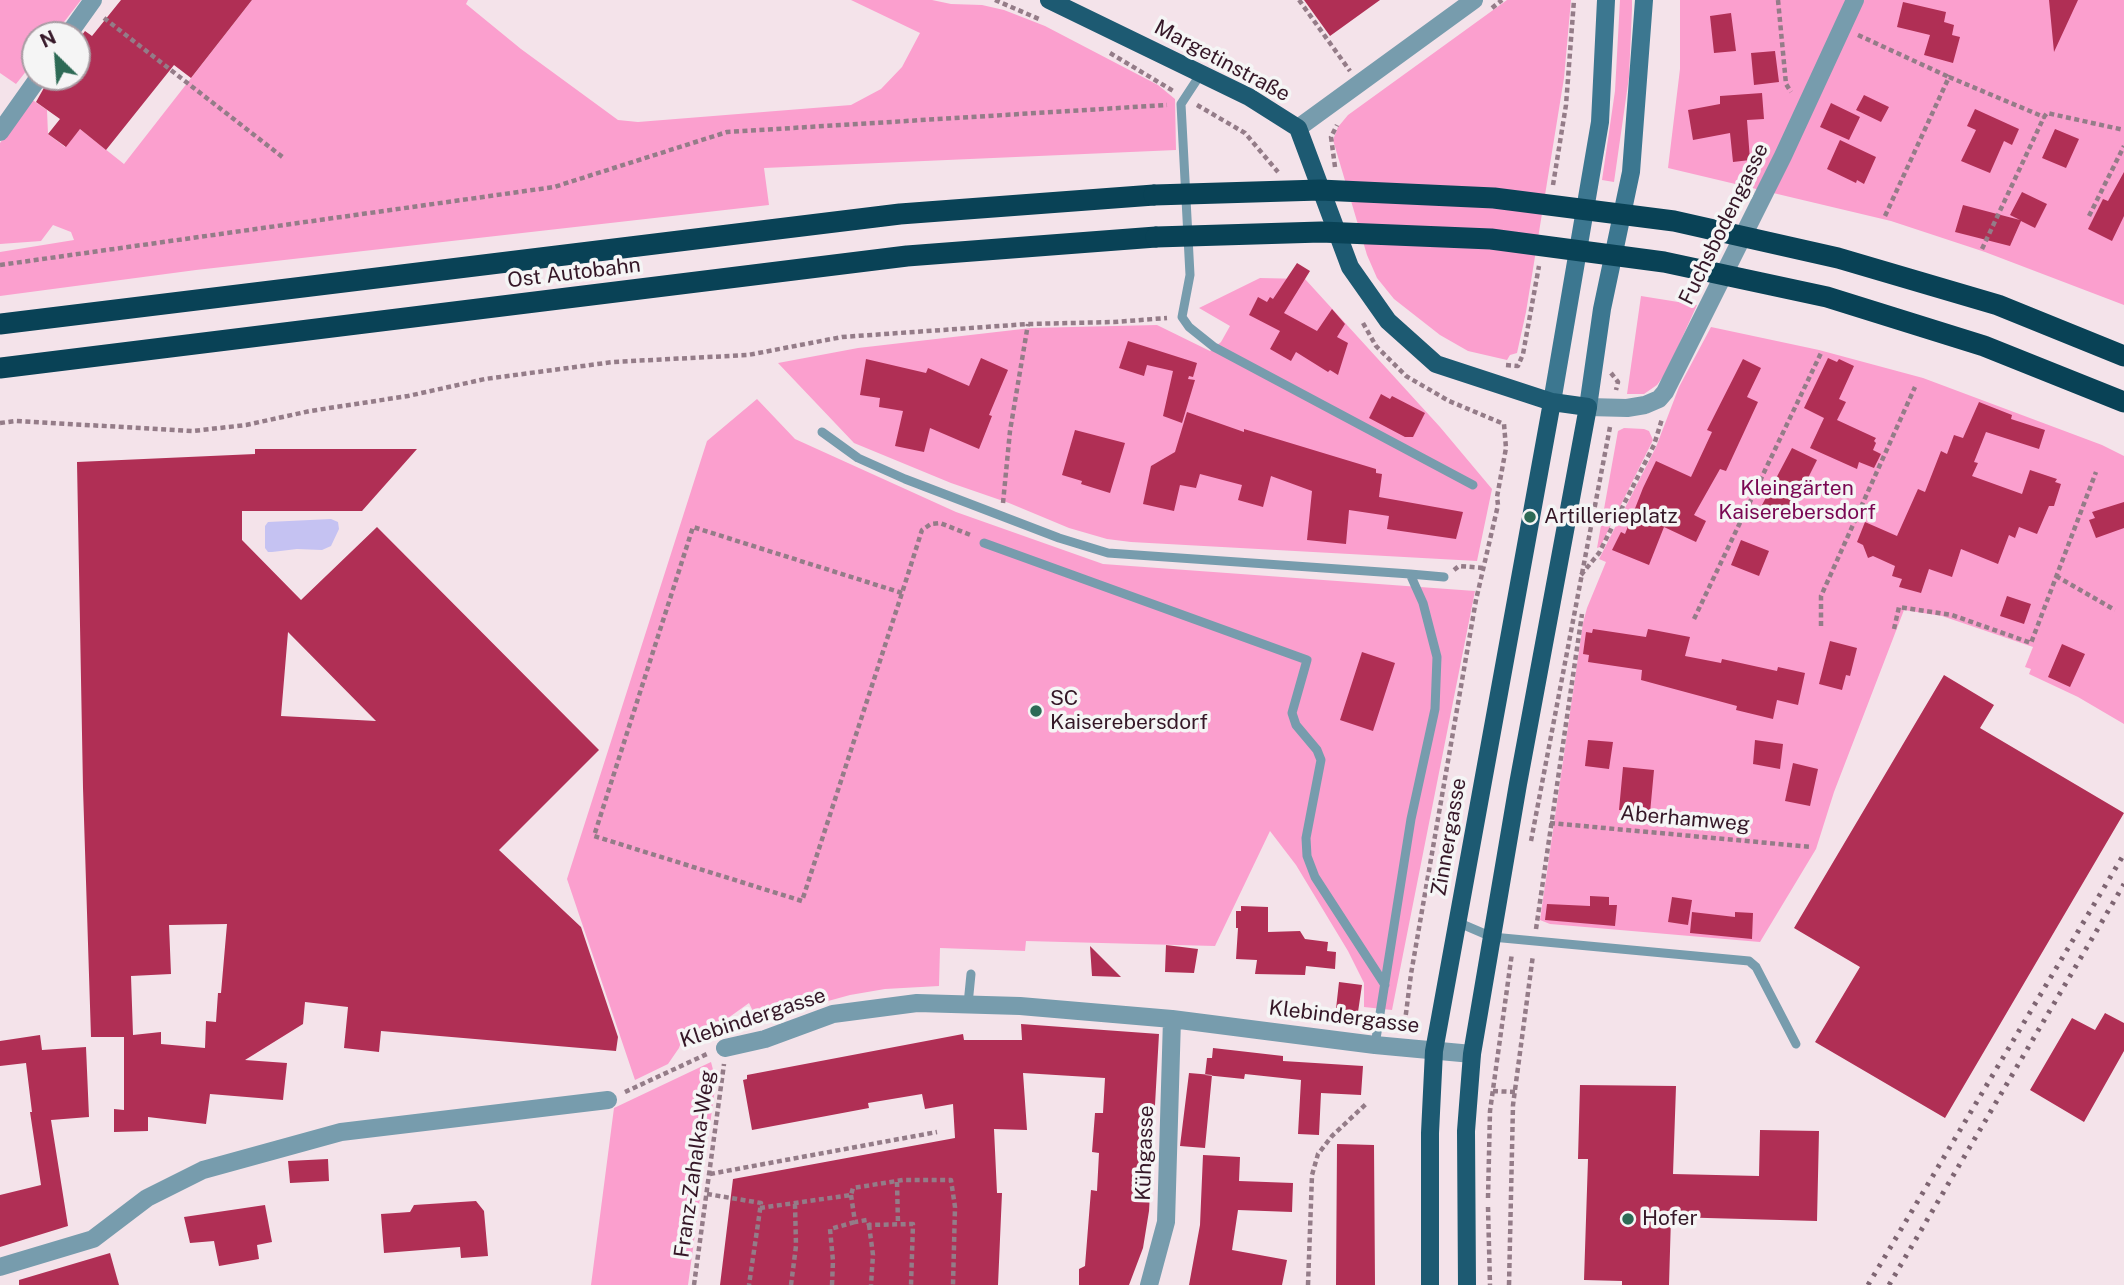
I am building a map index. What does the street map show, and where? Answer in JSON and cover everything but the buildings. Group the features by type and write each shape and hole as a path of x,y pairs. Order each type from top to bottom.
{"highway":[{"name":"Ost Autobahn","path":"0,324 900,214 1154,195 1320,190 1494,198 1674,221 1838,258 1998,305 2124,356"},
{"name":"Ost Autobahn","path":"0,368 906,257 1156,237 1321,232 1491,239 1664,262 1827,297 1984,346 2124,402"}],"main road":[{"name":"Margetinstraße","path":"1049,0 1250,97 1298,128"},
{"path":"1552,402 1600,122 1606,0"},
{"path":"1467,1285 1466,1131 1472,1054 1541,653 1588,407 1602,309 1631,172 1644,0"},
{"path":"1298,128 1350,267 1388,321 1436,364 1552,402 1588,407"},
{"name":"Zinnergasse","path":"1430,1285 1430,1133 1434,1051 1552,402"}],"street":[{"path":"1298,128 1474,0"},
{"name":"Fuchsbodengasse","path":"1659,399 1671,380 1807,105 1855,0"},
{"path":"78,21 91,3"},
{"path":"0,132 28,91"},
{"path":"1588,407 1645,405 1659,399"},
{"name":"Klebindergasse","path":"725,1048 765,1039 833,1014 917,1003 1020,1006 1172,1019 1375,1045 1472,1054"},
{"name":"Kühgasse","path":"1149,1285 1166,1222 1172,1019"},
{"path":"0,1268 93,1239 148,1198 203,1170 316,1138 341,1132 608,1100"}],"lane":[{"path":"1200,75 1181,104 1190,275 1182,317 1189,327 1214,348 1473,485"},
{"path":"822,432 858,458 905,479 1108,553 1444,577"},
{"path":"984,542 1307,660 1292,713 1296,725 1317,750 1321,760 1306,838 1307,856 1315,877 1385,985"},
{"path":"1375,1045 1411,818 1435,709 1437,657 1423,603 1410,574"},
{"path":"1457,922 1492,937 1749,961 1756,967 1796,1044"},
{"path":"968,1004 971,974"}],"path":[{"path":"1299,0 1359,84"},
{"path":"1552,189 1566,105 1574,0"},
{"path":"1778,0 1786,84 1793,94 1807,105"},
{"path":"91,3 285,159"},
{"path":"1842,28 2044,117"},
{"path":"1885,216 1950,77"},
{"path":"0,265 554,187 727,132 1181,104"},
{"path":"1982,249 2047,113 2124,130"},
{"path":"2088,215 2124,146"},
{"path":"1517,366 1523,354 1539,263"},
{"path":"0,423 16,421 193,431 246,425 310,411 408,396 485,379 613,362 748,355 842,337 1182,317"},
{"path":"1002,516 1010,431 1028,324"},
{"path":"1694,619 1821,353"},
{"path":"1821,625 1821,596 1915,387"},
{"path":"1581,576 1599,553 1654,445 1662,420 1659,399"},
{"path":"1531,841 1614,408"},
{"path":"1402,1047 1424,896 1476,600 1498,505 1497,497 1506,448 1504,424"},
{"path":"1894,629 1899,607 1952,615 2031,643 2096,472"},
{"path":"902,593 693,527 594,836 802,901 902,593 922,530 931,524 940,523 984,542"},
{"path":"1444,577 1459,566 1484,568"},
{"path":"2056,576 2115,610"},
{"name":"Aberhamweg","path":"1582,614 1550,823 1812,846"},
{"path":"1490,1285 1488,1198 1493,1091 1514,939"},
{"name":"Klebindergasse","path":"608,1100 725,1048"},
{"name":"Franz-Zahalka-Weg","path":"694,1285 725,1048"},
{"path":"1493,1091 1515,1093 1509,1285"},
{"path":"1308,1285 1312,1175 1318,1154 1332,1136 1367,1102"},
{"path":"710,1174 937,1132"},
{"path":"855,1222 851,1195 853,1188 897,1181 951,1180 955,1207 953,1285"},
{"path":"897,1181 898,1224"},
{"path":"707,1194 761,1203 749,1285"},
{"path":"760,1208 851,1195"},
{"path":"791,1285 796,1246 795,1204"},
{"path":"832,1285 830,1229 867,1220 873,1255 871,1285"},
{"path":"869,1225 913,1224 911,1285"}],"green space":[{"path":"0,0 81,0 65,21 21,21 21,78 16,84 0,73"},
{"path":"252,0 468,0 466,4 521,49 618,120 638,122 851,105 881,89 902,67 920,33 851,0 932,0 982,5 1004,10 1045,26 1158,85 1175,99 1176,150 764,168 769,205 196,270 0,296 0,252 74,240 71,232 53,225 41,241 0,244 0,143 31,99 47,110 48,134 65,147 80,129 124,164"},
{"path":"1507,0 1571,0 1564,78 1526,312 1517,353 1510,355 1507,360 1468,351 1440,335 1394,299 1377,278 1367,255 1333,140 1338,127 1348,115"},
{"path":"1620,0 1632,0 1632,9 1629,77 1614,182 1602,180 1615,91"},
{"path":"1680,0 2124,0 2124,305 1985,252 1891,221 1668,168 1680,69"},
{"path":"1260,278 1305,279 1440,427 1492,489 1477,561 1107,539 1069,528 854,443 778,363 858,348 1031,328 1157,325 1210,351 1221,342 1230,326 1199,308"},
{"path":"1641,296 1697,305 1666,373 1657,385 1644,394 1627,394"},
{"name":"Kleingärten Kaiserebersdorf","path":"1711,327 1819,350 1923,378 2102,445 2124,456 2124,724 2078,697 2029,674 2031,669 2025,667 2033,647 1942,616 1904,610 1834,792 1816,849 1760,942 1550,924 1540,920 1583,623 1606,562 1599,559 1656,447 1679,387"},
{"name":"SC Kaiserebersdorf","path":"757,399 795,439 956,512 1103,564 1475,591 1392,1010 1364,1007 1364,983 1348,951 1296,865 1270,831 1215,946 1026,941 1025,951 940,948 939,986 885,989 850,995 788,1012 760,1026 749,1003 703,1036 685,1031 679,1048 668,1064 635,1080 567,879 707,441"},
{"path":"1624,428 1649,431 1653,440 1600,547 1597,548 1618,431"},
{"path":"711,1062 716,1081 688,1285 591,1285 614,1108"}],"water":[{"path":"331,519 338,522 339,529 331,546 322,550 268,552 265,548 265,526 268,522"}],"railway":[{"path":"1868,1285 2124,854"},
{"path":"1889,1285 2124,884"}],"place":[{"name":"Artillerieplatz","path":"1530,517"},
{"name":"SC Kaiserebersdorf","path":"1036,711"},
{"name":"Hofer","path":"1628,1219"}]}
